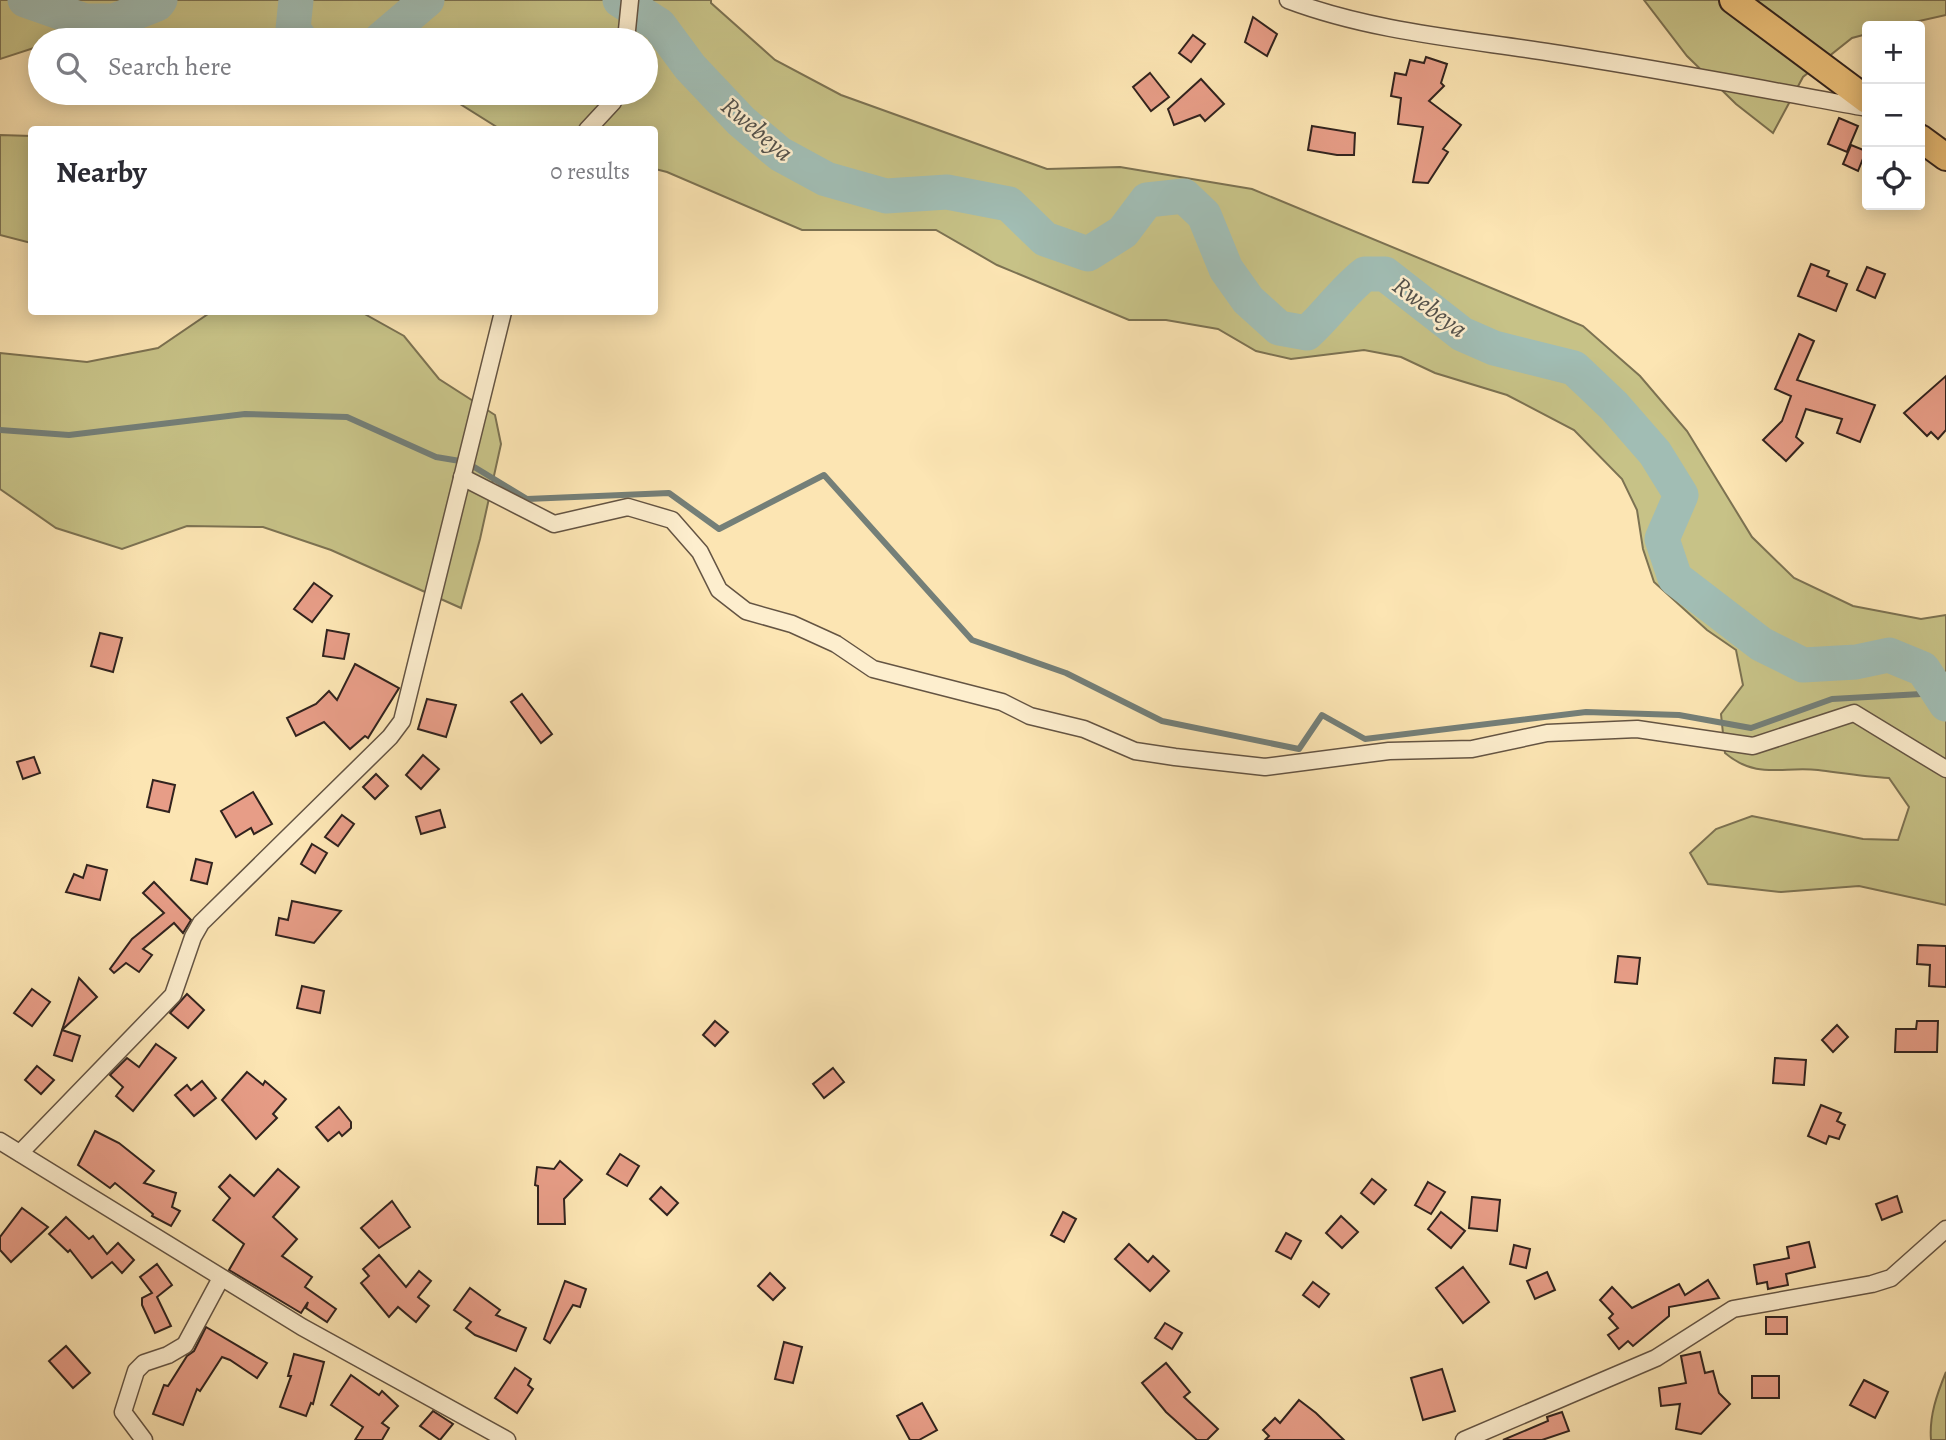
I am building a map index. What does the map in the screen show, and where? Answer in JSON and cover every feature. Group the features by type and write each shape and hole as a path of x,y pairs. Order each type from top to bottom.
{"main road":[{"path":"1732,0 1862,96"},
{"path":"1925,142 1946,157"}],"street":[{"path":"627,28 629,0"},
{"path":"1289,0 1318,11 1377,26 1592,59 1862,107"},
{"path":"591,126 610,105"},
{"path":"20,1153 173,995 193,937 201,923 397,730 402,722 502,315"},
{"path":"462,477 554,524 628,507 672,520 700,552 719,590 746,611 792,624 836,644 873,670 1002,702 1030,716 1083,729 1135,751 1265,767 1389,751 1472,749 1547,733 1637,729 1753,746 1854,713 1946,769"},
{"path":"0,1141 302,1327 507,1440"},
{"path":"1464,1440 1656,1358 1733,1309 1872,1284 1891,1278 1946,1229"},
{"path":"144,1440 123,1412 134,1376 144,1363 168,1355 185,1345 221,1278"}],"shaded area":[{"path":"0,0 711,0 711,3 775,60 841,95 1047,169 1120,167 1252,189 1583,326 1640,376 1687,431 1752,537 1794,578 1853,606 1921,619 1946,615 1946,905 1859,886 1781,892 1708,884 1690,853 1716,829 1752,816 1863,839 1898,840 1909,807 1889,778 1805,769 1759,769 1737,761 1725,753 1721,714 1743,685 1736,650 1707,630 1654,582 1643,549 1637,510 1622,479 1574,430 1507,395 1435,373 1401,357 1364,350 1291,359 1256,351 1218,329 1166,320 1129,320 997,265 936,230 802,230 658,170 658,126 495,126 462,105 658,105 658,28 28,28 28,50 0,59"},
{"path":"1644,0 1946,0 1946,15 1919,21 1862,21 1862,35 1852,38 1803,77 1773,133 1736,104 1687,56"},
{"path":"0,135 28,136 28,242 0,235"},
{"path":"207,315 366,315 404,336 439,379 495,415 501,444 480,539 461,608 331,550 263,527 187,526 122,549 56,528 0,489 0,353 87,362 158,348"},
{"path":"1946,1372 1946,1440 1931,1440 1932,1414"}],"building":[{"path":"1253,17 1277,34 1267,56 1245,42"},
{"path":"1193,35 1205,44 1191,62 1179,53"},
{"path":"1426,57 1447,64 1441,83 1444,86 1429,101 1461,125 1443,149 1448,152 1428,183 1413,182 1423,127 1398,124 1401,98 1391,96 1395,73 1406,75 1410,60 1424,63"},
{"path":"1150,73 1169,97 1151,111 1133,87"},
{"path":"1201,79 1224,104 1205,121 1200,115 1174,125 1168,109"},
{"path":"1839,118 1858,126 1847,152 1828,144"},
{"path":"1312,126 1355,133 1354,155 1308,150"},
{"path":"1851,145 1862,149 1862,161 1858,171 1843,164"},
{"path":"1811,264 1829,271 1827,276 1847,284 1836,311 1798,296"},
{"path":"1867,267 1885,274 1875,298 1857,290"},
{"path":"1799,334 1814,341 1797,380 1875,405 1860,442 1837,433 1842,419 1806,409 1796,437 1803,443 1786,461 1763,440 1782,421 1791,396 1775,389"},
{"path":"1946,376 1946,430 1938,439 1931,432 1927,436 1904,413"},
{"path":"314,583 332,596 312,622 294,609"},
{"path":"327,630 349,634 344,659 323,656"},
{"path":"100,633 122,638 113,672 91,666"},
{"path":"355,664 399,688 368,738 365,736 350,749 324,722 296,736 287,718 316,704 329,691 337,700"},
{"path":"522,694 552,734 541,743 511,702"},
{"path":"427,699 456,705 446,737 418,729"},
{"path":"423,755 439,769 421,789 406,775"},
{"path":"34,757 40,773 23,779 17,762"},
{"path":"376,774 388,786 375,799 363,787"},
{"path":"153,780 175,785 169,812 147,807"},
{"path":"253,792 272,824 254,834 251,828 236,837 221,811"},
{"path":"440,810 445,827 421,834 416,817"},
{"path":"342,815 354,824 338,846 325,837"},
{"path":"312,844 327,853 315,873 301,864"},
{"path":"196,859 212,863 207,884 191,880"},
{"path":"87,865 107,870 100,900 66,892 74,874 83,878"},
{"path":"154,882 191,920 183,933 174,923 143,949 152,955 139,972 126,963 114,973 110,969 132,939 164,913 143,893"},
{"path":"292,901 341,911 314,943 276,935 279,918 288,920"},
{"path":"1918,945 1946,946 1946,987 1929,986 1930,965 1917,964"},
{"path":"1618,956 1640,958 1637,984 1615,982"},
{"path":"79,978 97,997 62,1030"},
{"path":"302,986 324,991 320,1013 297,1008"},
{"path":"32,989 50,1002 32,1026 14,1013"},
{"path":"187,994 204,1010 188,1028 170,1013"},
{"path":"715,1021 728,1032 715,1046 703,1035"},
{"path":"1917,1021 1938,1021 1937,1052 1895,1052 1896,1029 1916,1029"},
{"path":"1837,1025 1848,1037 1833,1052 1822,1040"},
{"path":"62,1030 80,1036 72,1061 54,1055"},
{"path":"156,1044 176,1058 133,1111 116,1096 123,1087 110,1075 127,1058 139,1067"},
{"path":"1775,1058 1806,1060 1804,1085 1773,1083"},
{"path":"37,1066 54,1080 41,1094 25,1080"},
{"path":"833,1068 844,1082 824,1098 813,1084"},
{"path":"247,1072 263,1085 265,1081 286,1099 273,1114 277,1118 256,1139 222,1100"},
{"path":"202,1081 216,1098 194,1116 175,1095 187,1085 191,1090"},
{"path":"1821,1105 1841,1113 1837,1121 1845,1125 1839,1139 1829,1136 1826,1144 1808,1136"},
{"path":"339,1107 351,1122 351,1128 342,1136 339,1132 328,1141 316,1127"},
{"path":"95,1131 119,1143 154,1171 144,1183 176,1193 172,1207 180,1211 171,1226 152,1216 153,1214 115,1183 110,1188 78,1165"},
{"path":"620,1154 639,1166 627,1186 607,1174"},
{"path":"560,1161 582,1180 564,1199 565,1224 538,1224 538,1186 535,1185 537,1167 554,1169"},
{"path":"278,1169 299,1187 273,1217 297,1239 282,1256 312,1277 305,1287 336,1309 327,1322 306,1308 308,1302 301,1313 229,1270 244,1244 213,1220 230,1198 219,1187 230,1175 254,1196"},
{"path":"1372,1179 1386,1190 1374,1204 1361,1193"},
{"path":"1428,1182 1445,1192 1431,1214 1415,1205"},
{"path":"661,1187 678,1203 667,1215 650,1199"},
{"path":"1897,1196 1902,1212 1882,1220 1876,1204"},
{"path":"1472,1197 1500,1200 1497,1231 1469,1228"},
{"path":"392,1201 410,1227 379,1248 361,1228"},
{"path":"22,1208 48,1227 11,1262 0,1250 0,1237"},
{"path":"1063,1212 1076,1219 1064,1242 1051,1235"},
{"path":"1441,1212 1465,1231 1451,1248 1428,1229"},
{"path":"1341,1216 1358,1232 1342,1248 1326,1233"},
{"path":"66,1217 89,1239 93,1236 107,1254 118,1243 134,1260 122,1273 112,1262 92,1278 70,1250 68,1252 49,1234"},
{"path":"1286,1233 1301,1241 1291,1259 1276,1251"},
{"path":"1809,1242 1815,1267 1786,1274 1788,1285 1768,1289 1767,1282 1757,1284 1754,1265 1789,1258 1787,1247"},
{"path":"1129,1244 1148,1262 1153,1256 1169,1271 1150,1291 1115,1259"},
{"path":"1514,1245 1530,1249 1526,1268 1510,1264"},
{"path":"379,1255 406,1287 419,1271 431,1281 418,1297 429,1306 416,1322 398,1307 389,1317 361,1283 369,1276 363,1269"},
{"path":"157,1264 172,1285 157,1297 171,1326 155,1333 142,1305 142,1298 152,1293 140,1277"},
{"path":"1463,1267 1489,1302 1463,1323 1436,1288"},
{"path":"1547,1272 1555,1290 1535,1299 1527,1281"},
{"path":"770,1273 785,1288 773,1300 758,1286"},
{"path":"1708,1280 1719,1298 1669,1307 1669,1316 1633,1346 1628,1341 1619,1349 1608,1335 1618,1328 1609,1318 1613,1314 1600,1300 1612,1287 1632,1308 1679,1284 1685,1295"},
{"path":"565,1281 586,1289 580,1307 573,1305 550,1343 544,1339"},
{"path":"1313,1282 1329,1294 1319,1307 1303,1295"},
{"path":"470,1288 500,1310 496,1315 526,1328 516,1351 475,1335 466,1328 471,1322 454,1310"},
{"path":"1766,1317 1787,1317 1787,1334 1766,1334"},
{"path":"1165,1323 1182,1333 1172,1349 1155,1338"},
{"path":"206,1327 267,1363 257,1378 222,1357 200,1391 197,1389 183,1425 153,1414 164,1385 168,1386 187,1356 194,1351"},
{"path":"784,1342 802,1347 793,1383 775,1379"},
{"path":"66,1346 90,1373 73,1388 49,1361"},
{"path":"1700,1352 1705,1373 1713,1371 1719,1393 1730,1404 1701,1434 1676,1429 1680,1404 1661,1406 1659,1388 1686,1383 1681,1356"},
{"path":"294,1354 324,1362 313,1404 311,1403 306,1416 280,1407 291,1376 288,1376"},
{"path":"1166,1363 1190,1392 1184,1397 1218,1429 1207,1440 1197,1440 1166,1412 1142,1383"},
{"path":"515,1368 531,1379 528,1385 533,1389 517,1413 495,1398"},
{"path":"1442,1369 1455,1411 1423,1420 1411,1378"},
{"path":"351,1375 379,1395 382,1391 398,1406 382,1423 389,1428 382,1440 355,1440 363,1427 331,1405"},
{"path":"1752,1376 1779,1376 1779,1398 1752,1398"},
{"path":"1864,1380 1888,1392 1875,1418 1850,1405"},
{"path":"1299,1400 1344,1440 1265,1440 1269,1436 1263,1430 1275,1418 1280,1423"},
{"path":"922,1403 937,1430 919,1440 910,1440 897,1416"},
{"path":"433,1411 453,1424 440,1440 420,1426"},
{"path":"1562,1412 1569,1431 1542,1440 1503,1440 1548,1421 1547,1417"}],"waterway":[{"name":"Rwebeya","path":"25,0 85,21 114,21 157,4 160,0"},
{"name":"Rwebeya","path":"293,28 296,0"},
{"name":"Rwebeya","path":"394,28 427,0"},
{"name":"Rwebeya","path":"620,0 659,25 690,67 741,121 780,154 826,179 886,196 947,192 1009,204 1045,239 1088,254 1123,232 1147,200 1184,196 1204,215 1226,269 1248,300 1279,328 1307,333 1365,274 1385,274 1462,334 1494,348 1574,368 1614,406 1655,453 1681,495 1662,539 1675,578 1761,644 1803,665 1856,662 1889,655 1923,669 1946,704"},
{"path":"0,430 69,435 245,414 347,417 436,457 466,462 527,499 669,493 719,529 824,475 972,640 1066,673 1162,721 1299,749 1322,715 1365,739 1586,712 1679,715 1751,728 1832,699 1939,693"}]}
